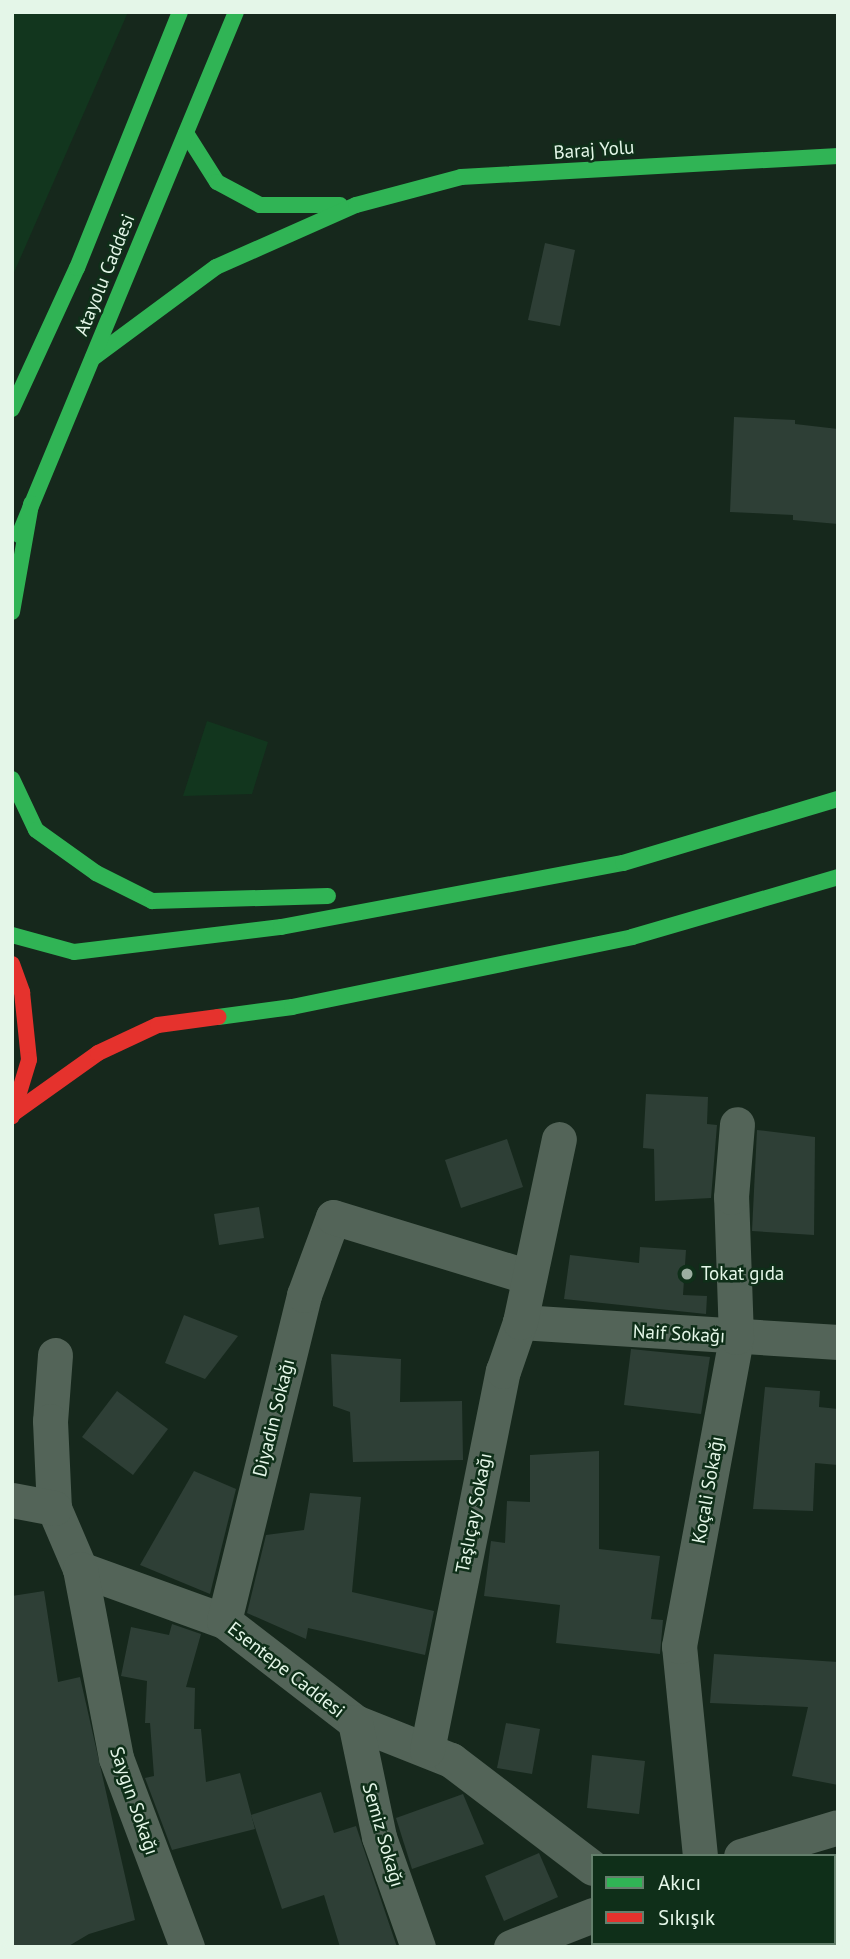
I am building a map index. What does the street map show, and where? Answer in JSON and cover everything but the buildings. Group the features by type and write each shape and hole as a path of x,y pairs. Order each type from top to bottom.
{"main road":[{"name":"Atayolu Caddesi","path":"12,409 77,268 180,12"},
{"name":"Atayolu Caddesi","path":"12,554 236,12"},
{"name":"Baraj Yolu","path":"186,133 217,182 260,205 356,205"},
{"name":"Baraj Yolu","path":"93,358 216,267 356,205 461,177 838,156"},
{"path":"12,612 31,504"},
{"path":"12,779 36,830 96,873 152,901 347,894"},
{"path":"12,935 74,952 281,927 623,863 838,799"},
{"path":"375,891 623,863"},
{"path":"13,1115 44,1087 98,1053 158,1025 292,1007 632,937 838,877"},
{"path":"12,964 22,992 29,1060 13,1115"}],"street":[{"name":"Koçali Sokağı","path":"700,1854 679,1646 736,1336 731,1197 737,1124"},
{"name":"Taşlıçay Sokağı","path":"427,1750 503,1371 520,1322 559,1139"},
{"name":"Diyadin Sokağı","path":"224,1621 304,1296 333,1217 529,1277"},
{"name":"Naif Sokağı","path":"520,1322 838,1342"},
{"path":"55,1355 50,1421 54,1508 80,1569"},
{"path":"12,1500 54,1508"},
{"name":"Esentepe Caddesi","path":"80,1569 224,1621 355,1722 451,1760 591,1866"},
{"name":"Saygın Sokağı","path":"80,1569 116,1758 187,1947"},
{"name":"Semiz Sokağı","path":"355,1722 379,1837 418,1947"},
{"path":"748,1854 838,1827"},
{"path":"511,1947 591,1916"}],"shaded area":[{"path":"12,12 128,12 12,277"},
{"path":"207,721 268,742 252,794 183,796"}],"traffic: fast":[{"path":"12,409 77,268 180,12"},
{"path":"19,535 236,12"},
{"path":"186,133 217,182 260,205 340,205"},
{"path":"93,358 216,267 356,205 461,177 838,156"},
{"path":"12,612 31,504"},
{"path":"12,779 36,830 96,873 152,901 328,896"},
{"path":"12,935 74,952 281,927 623,863 838,799"},
{"path":"218,1017 292,1007 632,937 838,877"}],"traffic: jam":[{"path":"12,964 22,992 29,1060 12,1116"},
{"path":"14,1113 98,1053 158,1025 218,1017"}],"place":[{"name":"Tokat gıda","path":"687,1274"}]}
